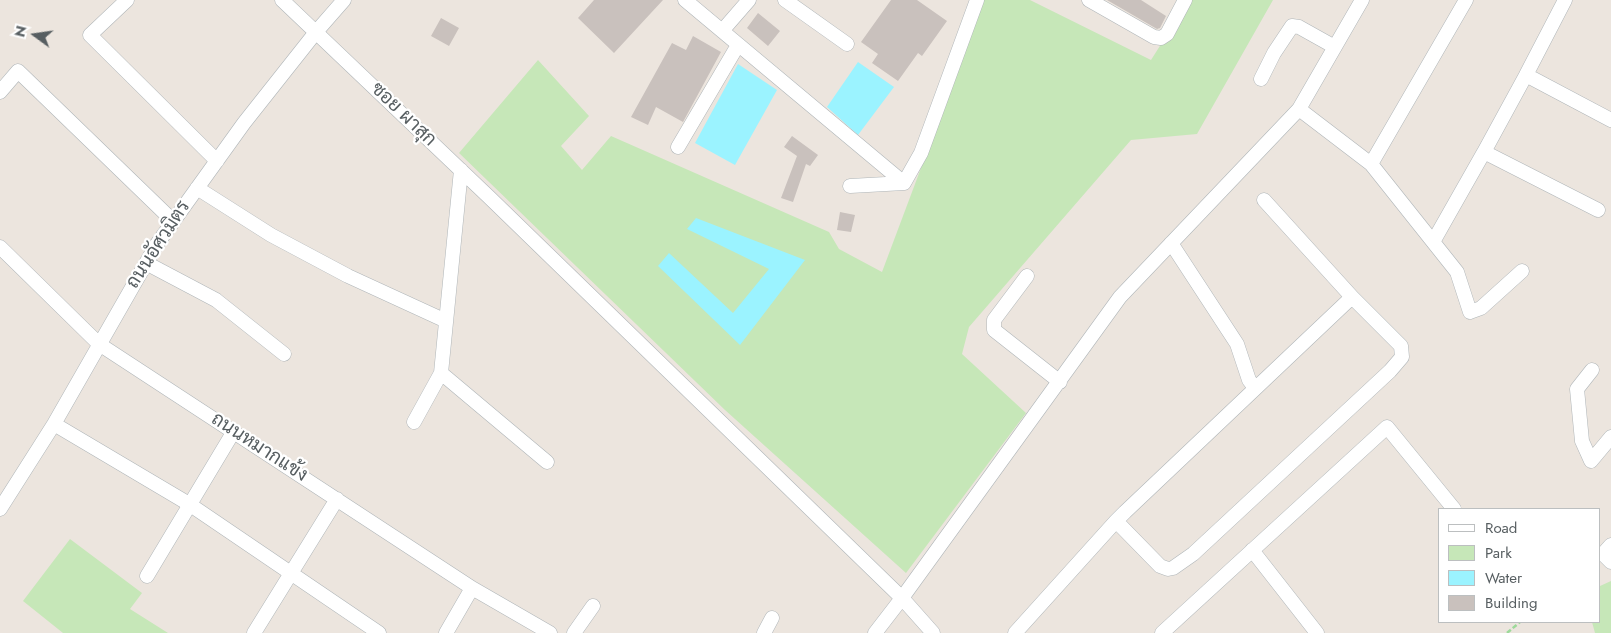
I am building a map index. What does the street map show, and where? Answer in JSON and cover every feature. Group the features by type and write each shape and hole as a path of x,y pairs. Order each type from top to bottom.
{"street":[{"path":"127,0 90,35 217,161"},
{"name":"ซอย ผาสุก","path":"282,0 462,170 902,598 933,633"},
{"name":"ถนนอัศวมิตร","path":"0,509 54,424 146,263 173,221 316,32 344,0"},
{"path":"685,0 904,183"},
{"path":"722,31 749,0"},
{"path":"785,0 847,44"},
{"path":"904,183 921,153 978,0"},
{"path":"1090,0 1154,37 1161,38 1167,34 1185,0"},
{"path":"875,633 1060,382 1120,297 1299,109 1362,0"},
{"path":"1371,164 1466,0"},
{"path":"1433,242 1484,152 1565,0"},
{"path":"1261,79 1274,52 1292,26 1299,27 1334,46"},
{"path":"678,148 738,45"},
{"path":"0,92 18,71 173,221"},
{"path":"1526,74 1611,120"},
{"path":"1299,109 1371,164 1457,272 1470,312 1481,308 1522,271"},
{"path":"1484,152 1598,210"},
{"path":"414,422 441,373 462,170"},
{"path":"850,186 904,183"},
{"path":"197,188 271,234 348,276 446,321"},
{"path":"1116,521 1160,566 1168,569 1173,568 1193,554 1390,371 1402,357 1401,346 1352,297 1264,200"},
{"path":"1171,244 1237,344 1248,380 1255,388"},
{"name":"ถนนหมากแข้ง","path":"1,252 99,344 472,588 550,633"},
{"path":"146,263 216,300 284,354"},
{"path":"1027,276 994,320 994,330 1060,382"},
{"path":"1015,633 1116,521 1352,297"},
{"path":"1592,370 1576,389 1582,441 1591,461 1611,437"},
{"path":"441,373 546,462"},
{"path":"54,424 189,504 379,633"},
{"path":"1162,633 1386,427 1453,508"},
{"path":"147,576 234,431"},
{"path":"254,633 337,499"},
{"path":"1611,545 1603,554 1611,562"},
{"path":"1252,550 1318,633"},
{"path":"446,633 472,588"},
{"path":"575,632 593,606"},
{"path":"764,633 772,618"}],"path":[{"path":"1507,633 1519,623"}],"green space":[{"path":"984,0 1030,0 1151,60 1189,0 1273,0 1197,134 1131,140 969,327 962,354 1026,413 906,573 725,410 459,153 538,60 589,116 561,146 582,170 611,136 829,232 839,249 882,272"},
{"path":"70,539 142,593 130,609 168,633 63,633 23,601"},
{"path":"1611,581 1611,633 1595,633 1592,623 1601,623 1601,586"}],"water":[{"path":"858,62 894,87 858,135 827,107"},
{"path":"738,64 777,90 735,165 695,143"},
{"path":"696,218 805,260 740,345 658,266 669,253 733,313 769,269 687,229"}],"building":[{"path":"594,0 663,0 614,53 578,18"},
{"path":"891,0 917,0 947,21 922,56 918,53 898,81 872,63 878,54 861,42"},
{"path":"1107,0 1141,0 1166,16 1160,28 1157,29"},
{"path":"758,13 780,31 768,46 747,28"},
{"path":"441,18 459,28 449,46 431,36"},
{"path":"693,36 721,52 683,122 656,107 648,125 631,117 672,43 686,50"},
{"path":"792,136 818,155 810,166 806,164 793,202 781,198 797,156 784,147"},
{"path":"840,212 855,215 851,232 837,230"}]}
